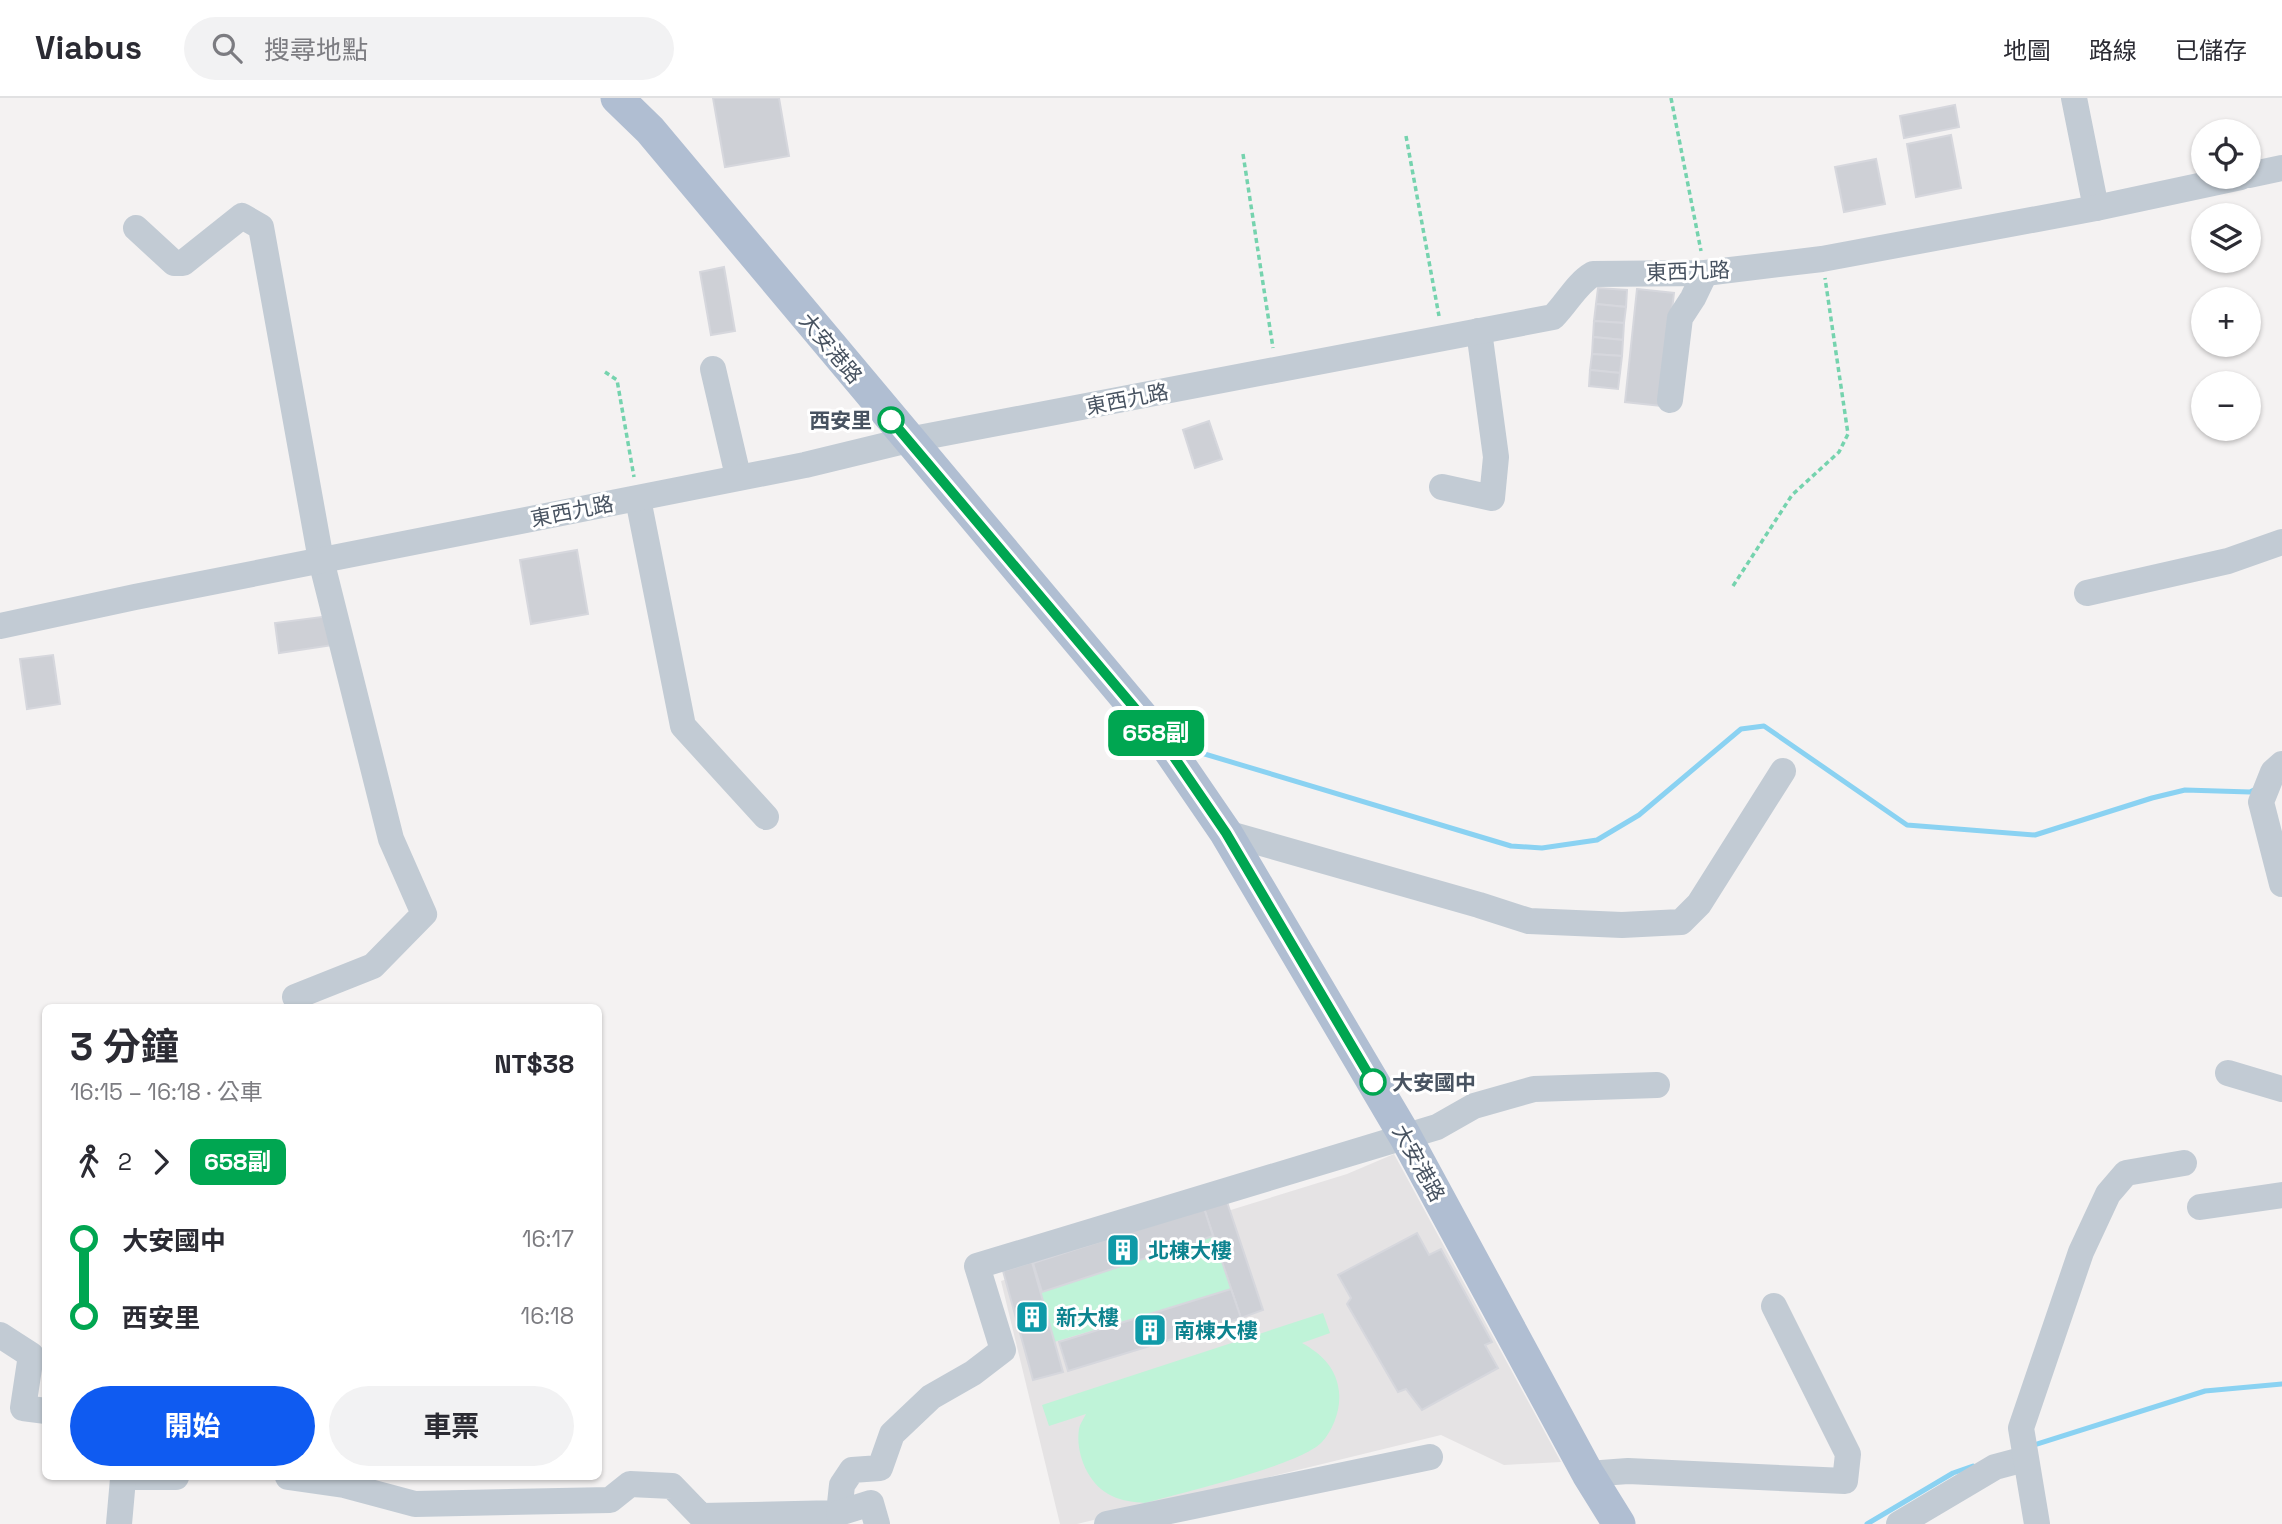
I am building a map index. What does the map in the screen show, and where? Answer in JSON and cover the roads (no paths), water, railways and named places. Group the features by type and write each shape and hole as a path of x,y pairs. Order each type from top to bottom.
{"main road":[{"name":"大安港路","path":"617,98 650,130 1165,744 1226,833 1405,1136 1588,1474 1619,1524"}],"street":[{"path":"2074,98 2096,208"},
{"path":"2261,172 2282,168"},
{"name":"東西九路","path":"0,626 805,465 908,440 1553,317 1566,304 1580,281 1593,274 1705,273 1822,259 2191,188"},
{"path":"136,228 174,263 183,263 242,215 261,227 321,560 391,839 424,914 373,965 295,997"},
{"path":"1670,400 1680,317 1705,273"},
{"path":"1442,487 1492,499 1496,457 1479,331"},
{"path":"713,369 738,477"},
{"path":"638,499 683,726 766,817"},
{"path":"2087,593 2228,561 2282,542"},
{"path":"2282,764 2273,772 2261,802 2282,884"},
{"path":"1226,833 1529,921 1622,925 1681,922 1699,904 1783,771"},
{"path":"2228,1073 2282,1089"},
{"path":"839,1513 842,1485 852,1471 880,1468 892,1434 930,1397 973,1373 1003,1350 977,1266 1437,1127 1474,1106 1534,1089 1657,1085"},
{"path":"2037,1524 2024,1445 2081,1252 2108,1194 2126,1174 2184,1163"},
{"path":"2200,1207 2282,1195"},
{"path":"1588,1474 1628,1471 1845,1481 1848,1454 1773,1306"},
{"path":"0,1335 31,1355 23,1408 42,1410"},
{"path":"1899,1524 1995,1467 2024,1445"},
{"path":"1107,1524 1430,1457"},
{"path":"119,1524 123,1480"},
{"path":"309,1480 344,1485 415,1504 611,1512 630,1484 672,1486 701,1516 839,1513 871,1503 877,1524"}],"waterway":[{"path":"1188,749 1511,846 1542,848 1597,840 1639,815 1741,729 1764,726 1907,825 2035,835 2185,790 2250,792 2256,789"},
{"path":"2031,1446 2205,1391 2282,1384"},
{"path":"1867,1524 1953,1473 1973,1466"}],"place":[{"name":"西安里","path":"891,420"},
{"name":"大安國中","path":"1373,1082"},
{"name":"北棟大樓","path":"1123,1250"},
{"name":"新大樓","path":"1032,1317"},
{"name":"南棟大樓","path":"1150,1330"}]}
